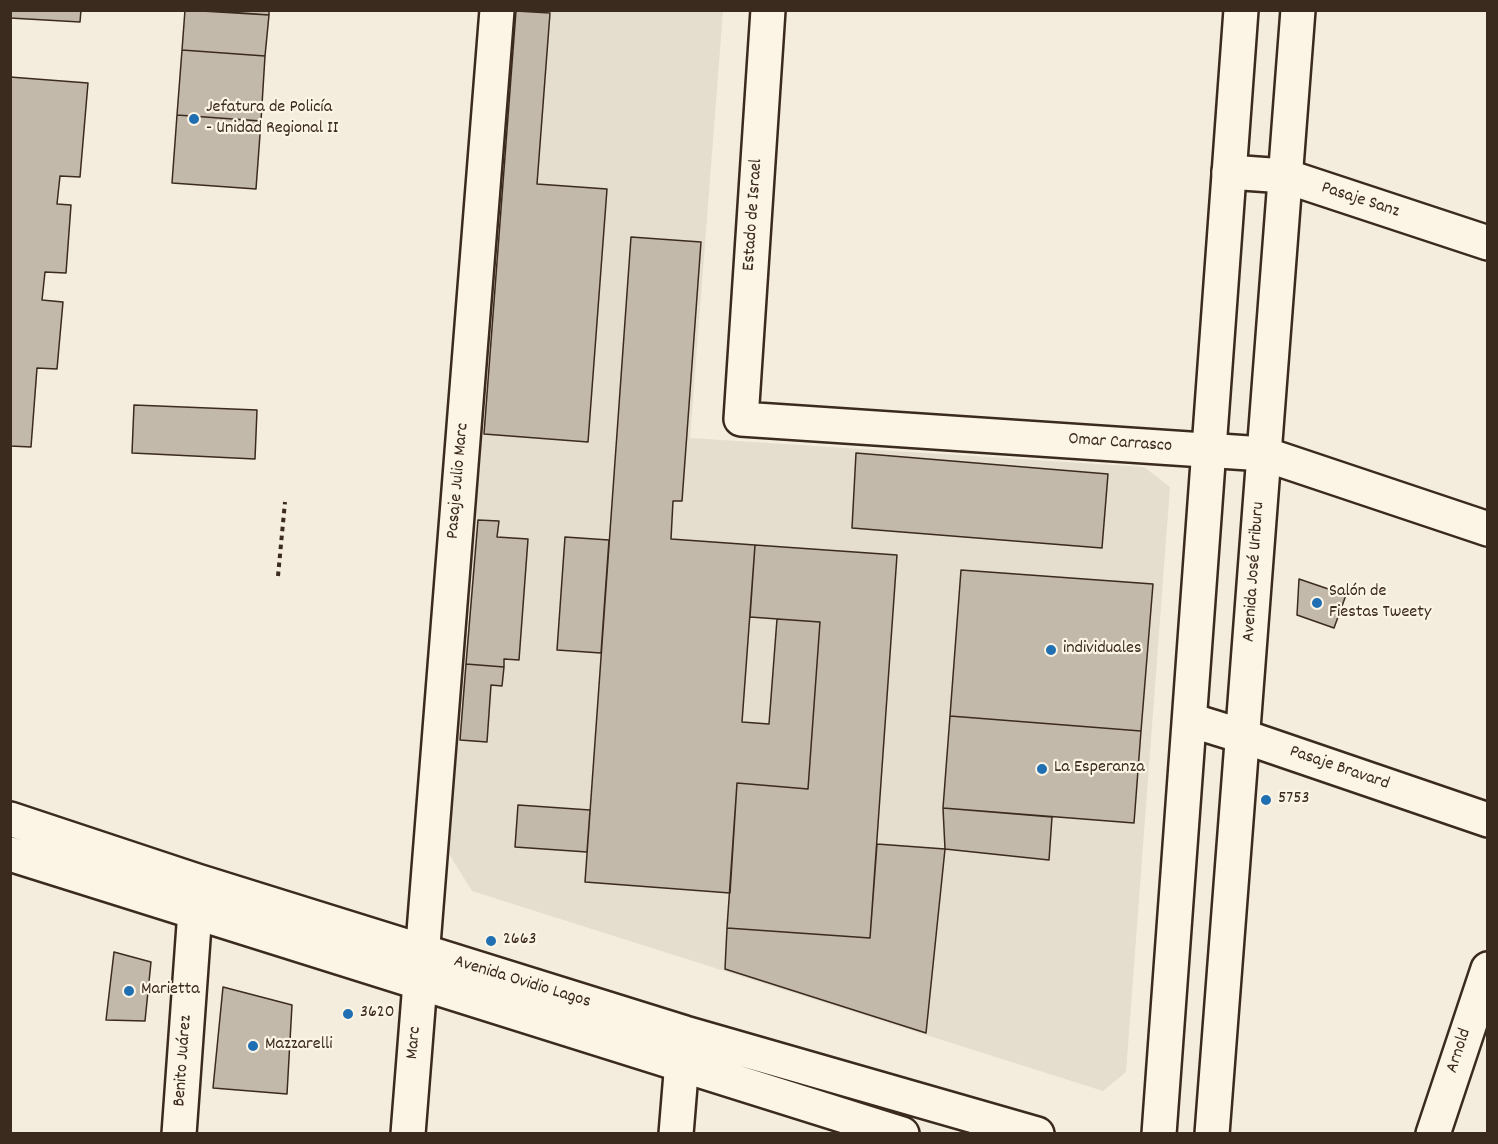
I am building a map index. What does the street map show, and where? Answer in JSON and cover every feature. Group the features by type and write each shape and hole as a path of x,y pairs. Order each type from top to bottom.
{"main road":[{"name":"Pasaje Julio Marc","path":"421,967 496,10"},
{"name":"Estado de Israel","path":"741,418 768,10"},
{"path":"1160,1134 1241,10"},
{"name":"Avenida José Uriburu","path":"1212,1134 1298,10"},
{"name":"Pasaje Sanz","path":"1229,172 1285,176 1488,243"},
{"name":"Omar Carrasco","path":"741,418 1264,454 1488,529"},
{"name":"Pasaje Bravard","path":"1190,720 1488,820"},
{"name":"Avenida Ovidio Lagos","path":"10,819 195,896"},
{"name":"Avenida Ovidio Lagos","path":"10,854 195,896 683,1049 902,1134"},
{"name":"Benito Juárez","path":"179,1134 195,896"},
{"name":"Marc","path":"408,1134 421,967"},
{"name":"Arnold","path":"1433,1134 1488,969"},
{"name":"Avenida Ovidio Lagos","path":"683,1049 1037,1134"},
{"path":"676,1134 683,1049"}],"path":[{"path":"278,576 285,502"}],"shaded area":[{"path":"510,11 723,11 690,438 1144,467 1170,487 1126,1072 1103,1091 472,891 449,854"}],"building":[{"path":"10,10 81,10 80,22 10,18"},
{"path":"185,10 269,15 265,56 182,50"},
{"path":"200,10 269,10 269,15"},
{"path":"516,11 550,13 537,184 607,189 588,442 484,434"},
{"path":"182,50 265,56 261,121 177,115"},
{"path":"10,77 88,83 80,177 60,176 57,204 71,205 66,273 45,272 42,300 63,302 57,369 37,368 31,447 10,446"},
{"path":"177,115 261,121 256,189 172,183"},
{"path":"631,237 701,242 682,501 673,501 671,539 755,545 742,722 769,724 777,619 820,622 808,789 737,783 730,893 585,882"},
{"path":"134,405 257,410 255,459 132,453"},
{"path":"856,453 1108,474 1102,548 852,528"},
{"path":"478,520 499,521 497,537 528,539 519,660 504,659 504,667 466,664"},
{"path":"565,537 609,540 601,653 557,650"},
{"path":"755,545 897,555 870,938 727,928 737,783 808,789 820,622 750,617"},
{"name":"individuales","path":"961,570 1153,584 1141,731 950,716"},
{"path":"1299,579 1346,595 1334,628 1297,615"},
{"path":"466,664 504,667 502,686 491,685 487,742 460,740"},
{"name":"La Esperanza","path":"950,716 1141,731 1134,823 943,808"},
{"path":"518,805 590,810 587,852 515,847"},
{"path":"943,808 1052,817 1049,860 945,849"},
{"path":"877,844 945,849 926,1033 725,969 727,928 870,938"},
{"name":"Marietta","path":"114,952 151,962 145,1021 106,1020"},
{"name":"Mazzarelli","path":"223,987 292,1005 287,1094 213,1088"}],"place":[{"name":"Jefatura de Policía - Unidad Regional II","path":"194,119"},
{"name":"Salón de Fiestas Tweety","path":"1317,603"},
{"name":"individuales","path":"1051,650"},
{"name":"La Esperanza","path":"1042,769"},
{"name":"5753","path":"1266,800"},
{"name":"2663","path":"491,941"},
{"name":"Marietta","path":"129,991"},
{"name":"3620","path":"348,1014"},
{"name":"Mazzarelli","path":"253,1046"}]}
